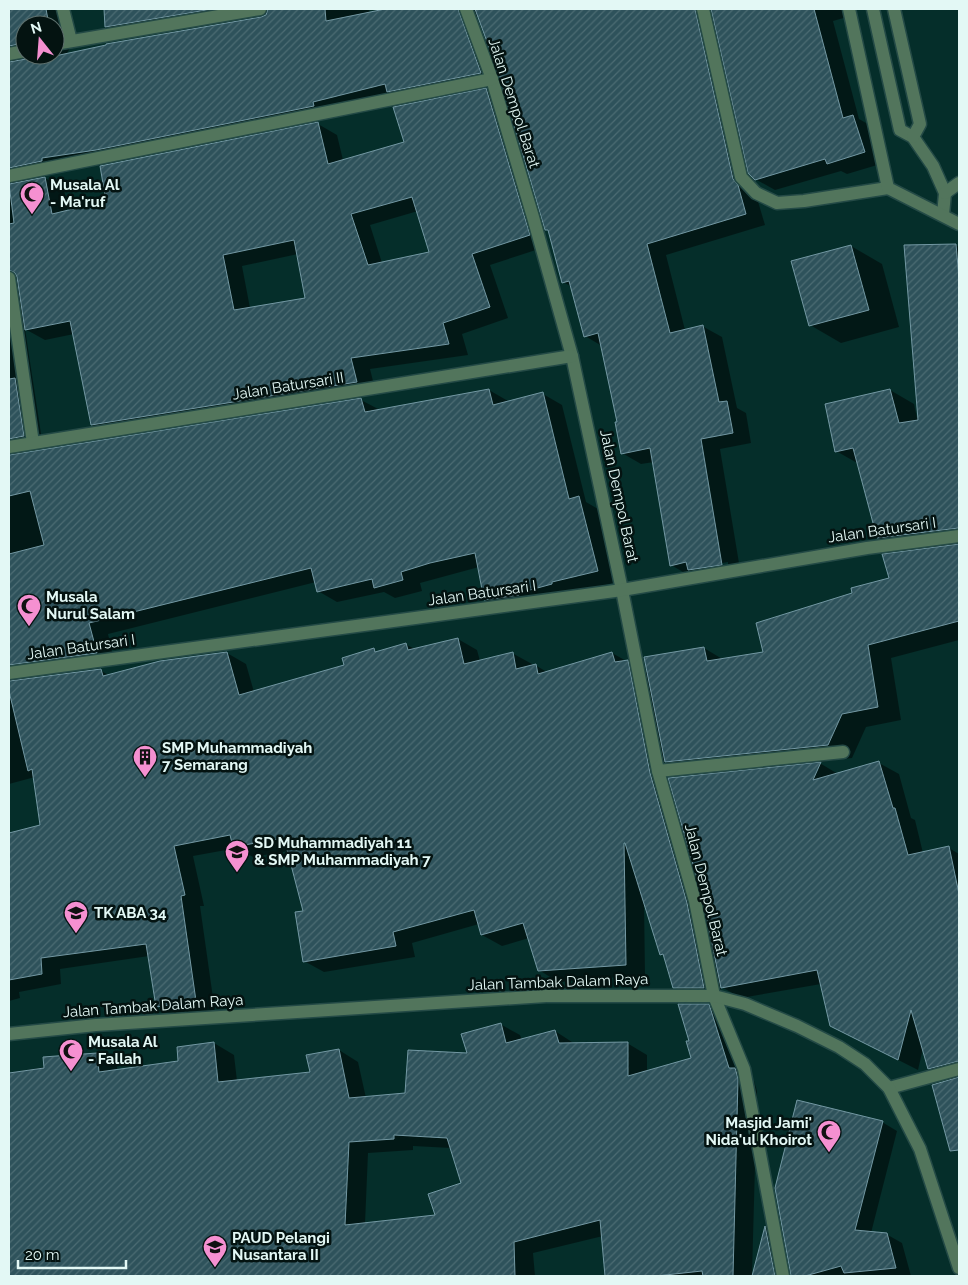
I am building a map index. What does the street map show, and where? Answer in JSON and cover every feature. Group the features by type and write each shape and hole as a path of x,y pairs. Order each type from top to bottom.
{"street":[{"path":"63,9 70,41"},
{"path":"65,42 255,9"},
{"name":"Jalan Dempol Barat","path":"466,9 492,79 572,356 658,771 695,901 714,996 744,1069 783,1276"},
{"path":"703,9 741,177 756,193 777,203 804,201 888,188 959,224"},
{"path":"849,9 888,188"},
{"path":"873,9 900,130 913,137 933,166 946,193 943,215"},
{"path":"894,9 920,124 913,137"},
{"path":"9,176 492,79"},
{"path":"946,193 959,183"},
{"path":"9,278 33,443"},
{"name":"Jalan Batursari II","path":"9,447 572,356"},
{"name":"Jalan Batursari I","path":"9,673 622,590 867,548 959,536"},
{"path":"658,771 843,752"},
{"name":"Jalan Tambak Dalam Raya","path":"9,1034 96,1025 546,996 714,996 745,1004 797,1026 839,1047 865,1064 889,1088 920,1149 959,1268"},
{"path":"889,1088 959,1069"}],"building":[{"path":"9,9 46,9 47,15 15,15 15,45 9,46"},
{"path":"104,9 213,9 105,27"},
{"path":"268,9 325,9 326,21 385,9 458,9 481,73 387,92 385,84 313,102 314,106 96,150 42,158 42,161 9,168 9,62 15,61 15,65 65,65 65,54 106,44 266,15"},
{"path":"475,9 695,9 733,179 738,185 746,214 647,244 670,333 703,325 719,402 727,401 733,433 701,439 722,565 688,570 686,562 670,566 650,448 621,454 615,422 617,422 598,333 584,337 569,281 562,283 548,230 545,230 500,77"},
{"path":"711,9 814,9 843,118 853,115 865,152 827,164 825,159 755,180 748,173"},
{"path":"486,88 530,235 472,254 490,307 443,323 449,344 351,358 357,382 91,425 70,321 25,330 17,277 15,273 9,270 9,224 14,223 9,184 45,177 52,214 106,201 100,166 318,122 328,164 404,142 393,107","holes":["412,197 429,252 368,265 351,214","294,240 305,298 234,310 223,255"]},
{"path":"956,244 959,278 959,528 877,538 853,448 835,452 825,404 890,389 899,423 918,420 904,245"},
{"path":"851,245 869,310 809,326 791,261"},
{"path":"15,378 24,436 9,439 9,379"},
{"path":"489,389 493,405 543,392 569,499 579,496 598,571 552,582 552,584 519,593 519,595 484,600 475,553 430,563 401,572 403,580 374,588 372,579 317,592 311,568 89,623 97,653 9,665 9,554 44,545 30,491 9,496 9,455 361,398 365,412"},
{"path":"959,544 959,621 868,645 878,707 842,714 828,745 665,762 644,657 704,647 707,661 763,652 756,623 852,593 851,588 889,578 882,554"},
{"path":"458,638 464,664 513,652 516,669 536,664 538,674 612,652 615,662 628,660 650,773 687,903 704,988 673,988 663,954 660,955 625,843 626,965 538,971 523,923 481,935 474,910 393,932 396,946 303,962 295,912 303,911 284,838 233,847 230,835 174,846 185,895 181,896 196,1001 156,1007 146,944 41,958 42,974 9,980 9,833 40,825 32,769 28,771 9,691 9,681 101,669 103,676 160,661 227,652 239,695 344,665 342,658 374,648 375,652 406,643 408,650"},
{"path":"879,761 908,855 949,846 959,894 959,1061 928,1069 911,1010 898,1060 830,1026 817,970 721,988 703,899 668,778 821,762 813,780"},
{"path":"678,1004 709,1004 729,1068 735,1068 738,1079 733,1276 703,1276 702,1271 656,1276 605,1276 600,1220 514,1242 515,1276 9,1276 9,1073 44,1068 43,1057 97,1053 99,1072 178,1061 177,1047 214,1042 218,1082 310,1072 306,1055 339,1049 349,1098 405,1093 408,1050 467,1053 461,1034 501,1023 506,1043 555,1030 559,1043 628,1042 628,1076 691,1058 686,1041 689,1041","holes":["394,1135 447,1138 461,1183 428,1194 435,1215 345,1225 349,1142 394,1139"]},
{"path":"959,1077 959,1150 950,1151 932,1085"},
{"path":"797,1100 883,1121 855,1230 887,1233 896,1268 844,1273 841,1266 805,1276 791,1276 775,1188"},
{"path":"765,1226 775,1276 752,1276"}],"place":[{"name":"Musala Al - Ma'ruf","path":"32,215"},
{"name":"Musala Nurul Salam","path":"29,627"},
{"name":"SMP Muhammadiyah 7 Semarang","path":"145,778"},
{"name":"SD Muhammadiyah 11 & SMP Muhammadiyah 7","path":"237,873"},
{"name":"TK ABA 34","path":"76,934"},
{"name":"Musala Al - Fallah","path":"71,1072"},
{"name":"Masjid Jami' Nida'ul Khoirot","path":"829,1153"},
{"name":"PAUD Pelangi Nusantara II","path":"215,1268"}]}
